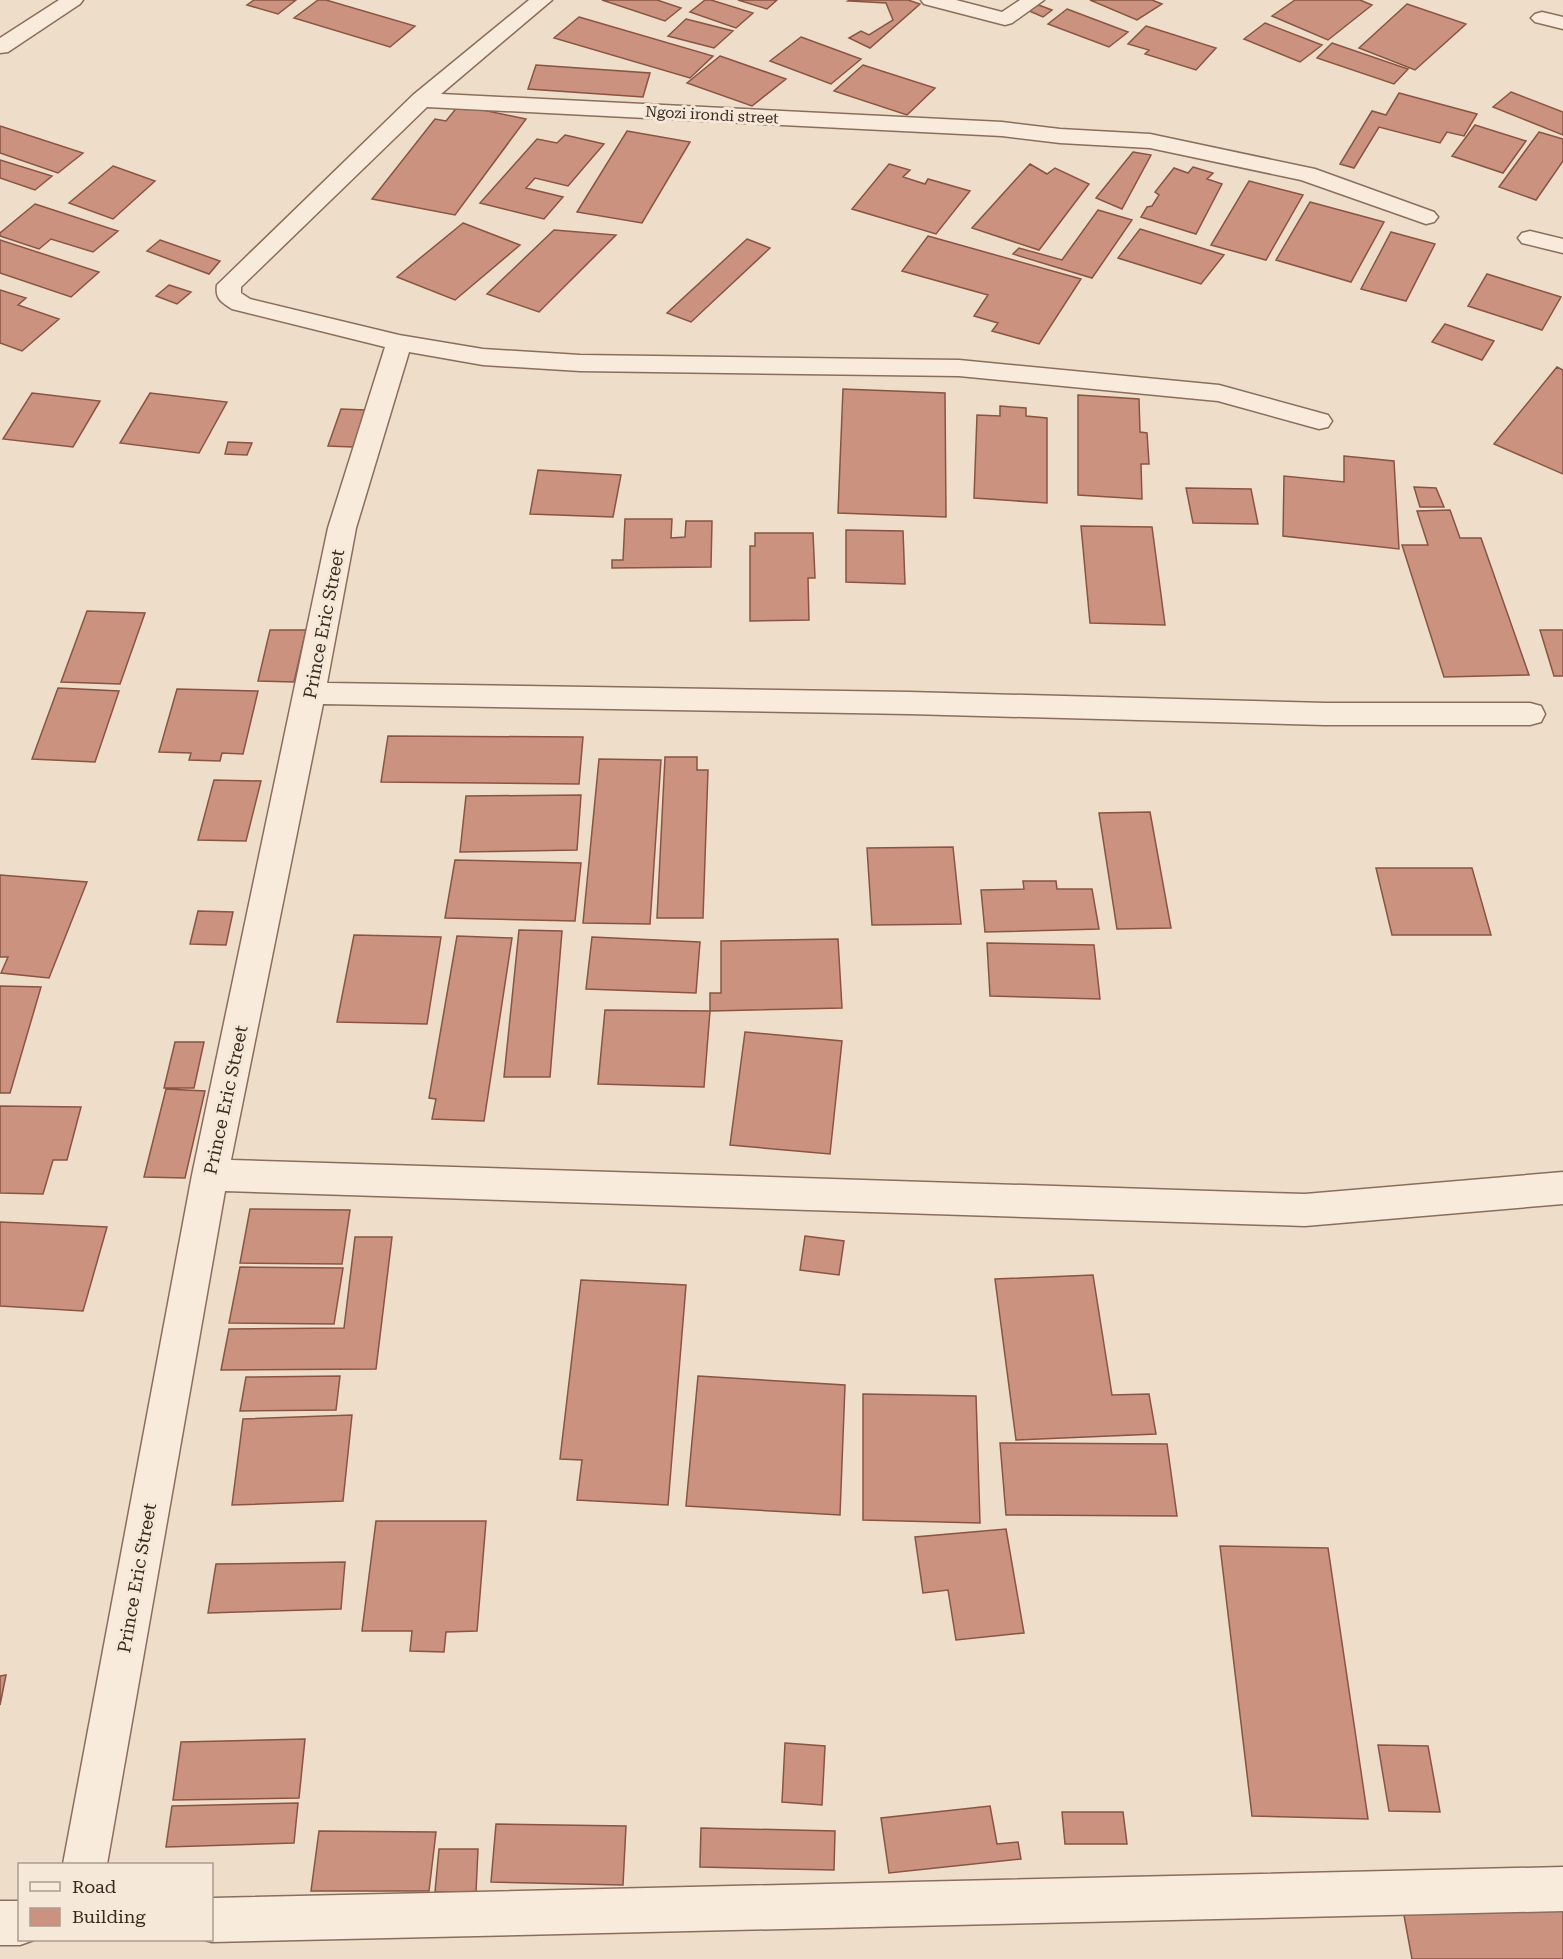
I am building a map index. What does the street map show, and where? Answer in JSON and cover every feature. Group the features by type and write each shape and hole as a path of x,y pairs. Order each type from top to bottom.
{"street":[{"path":"0,47 73,0"},
{"path":"542,0 421,100 229,285 228,296 242,304 399,342 483,357 580,363 959,368 1219,393 1319,421"},
{"path":"931,0 1005,19 1034,0"},
{"path":"1542,18 1563,23"},
{"name":"Ngozi irondi street","path":"421,100 1002,129 1060,136 1150,141 1307,174 1426,217"},
{"path":"1530,238 1563,246"},
{"name":"Prince Eric Street","path":"85,1863 210,1175 342,528 399,342"},
{"path":"310,693 909,703 1325,714 1530,714"},
{"path":"210,1175 1305,1210 1563,1188"},
{"path":"213,1920 1563,1889"},
{"path":"0,1923 18,1923"}],"building":[{"path":"254,0 296,0 278,14 247,5"},
{"path":"318,0 326,0 415,26 390,47 294,18"},
{"path":"602,0 657,0 681,8 665,21"},
{"path":"705,0 753,13 736,28 690,12"},
{"path":"738,0 777,0 767,9"},
{"path":"908,0 920,4 870,48 849,38 861,31 869,35 893,20 886,3 848,1"},
{"path":"1090,0 1152,0 1162,4 1137,20"},
{"path":"1295,0 1360,0 1372,5 1328,40 1272,16"},
{"path":"1036,4 1052,10 1043,17 1027,10"},
{"path":"1407,4 1466,24 1415,70 1359,48"},
{"path":"1067,9 1128,32 1109,47 1048,24"},
{"path":"579,17 713,56 690,78 554,38"},
{"path":"686,19 733,31 714,48 668,36"},
{"path":"1265,23 1322,45 1300,62 1244,39"},
{"path":"1146,26 1216,48 1196,70 1145,54 1149,50 1128,44"},
{"path":"801,37 861,59 831,84 770,61"},
{"path":"1332,43 1408,69 1394,84 1317,58"},
{"path":"720,56 786,79 752,106 687,83"},
{"path":"536,65 650,73 643,97 528,89"},
{"path":"863,65 935,88 907,115 834,91"},
{"path":"1511,92 1563,112 1563,135 1493,107"},
{"path":"1399,93 1477,114 1464,136 1447,132 1440,143 1379,127 1354,168 1340,164 1372,111 1386,115"},
{"path":"459,105 526,119 455,215 372,199 435,119 446,121"},
{"path":"1475,125 1526,141 1503,173 1452,156"},
{"path":"0,126 83,153 58,173 0,153"},
{"path":"627,131 690,142 642,223 577,212"},
{"path":"1539,132 1563,139 1563,161 1536,200 1499,187"},
{"path":"565,135 604,144 568,186 535,178 526,188 563,197 544,219 480,203 537,139 557,143"},
{"path":"1133,152 1151,155 1122,209 1096,198"},
{"path":"0,160 52,176 35,190 0,178"},
{"path":"889,164 910,170 903,177 925,184 928,179 970,191 936,234 852,209"},
{"path":"1030,164 1047,174 1055,168 1089,184 1039,250 972,228"},
{"path":"113,166 155,181 113,219 69,203"},
{"path":"1193,167 1213,173 1207,179 1222,184 1196,234 1141,217 1147,207 1152,206 1159,195 1155,192 1174,168 1188,173"},
{"path":"1249,181 1303,195 1266,260 1211,245"},
{"path":"1310,202 1384,222 1351,282 1276,260"},
{"path":"35,204 118,231 93,252 51,239 39,249 0,236 0,233"},
{"path":"1098,210 1132,220 1092,278 1013,254 1019,248 1062,260"},
{"path":"463,223 520,245 455,300 397,277"},
{"path":"1140,229 1224,255 1201,284 1118,258"},
{"path":"554,230 616,235 539,312 487,294"},
{"path":"1391,232 1435,244 1406,301 1361,289"},
{"path":"928,236 1081,279 1039,344 992,331 998,323 974,316 988,295 902,271"},
{"path":"747,239 770,248 691,322 667,313"},
{"path":"0,240 99,272 71,297 0,273"},
{"path":"160,240 220,261 209,274 147,251"},
{"path":"1487,274 1561,297 1542,330 1468,306"},
{"path":"169,285 191,292 177,304 156,296"},
{"path":"0,290 26,298 18,305 59,319 22,351 0,343"},
{"path":"1445,324 1494,341 1482,360 1432,342"},
{"path":"1557,367 1563,370 1563,474 1494,444"},
{"path":"843,389 945,393 946,517 838,513"},
{"path":"32,393 100,401 73,447 3,439"},
{"path":"150,393 227,402 199,453 120,443"},
{"path":"1078,395 1139,399 1140,432 1147,433 1149,464 1141,464 1142,499 1078,495"},
{"path":"1000,406 1026,408 1026,416 1047,418 1047,503 974,498 977,415 1000,416"},
{"path":"341,409 365,410 353,447 328,446"},
{"path":"228,442 252,443 247,455 225,454"},
{"path":"1344,456 1394,461 1399,549 1283,536 1284,476 1344,482"},
{"path":"538,470 621,475 613,517 530,514"},
{"path":"1414,487 1436,488 1444,507 1420,507"},
{"path":"1186,488 1251,489 1258,524 1193,523"},
{"path":"1450,510 1460,538 1481,538 1529,675 1444,677 1402,545 1428,545 1417,511"},
{"path":"625,519 672,519 671,538 685,537 686,521 712,521 711,567 612,568 612,560 623,560"},
{"path":"1081,526 1152,527 1165,625 1090,623"},
{"path":"846,530 903,531 905,584 846,582"},
{"path":"755,533 813,533 815,578 808,578 809,620 750,621 750,546 755,546"},
{"path":"87,611 145,613 120,684 61,682"},
{"path":"270,630 306,630 294,682 258,681"},
{"path":"1540,630 1563,630 1563,676 1554,676"},
{"path":"58,688 119,691 95,762 32,759"},
{"path":"177,689 258,691 243,754 222,753 220,761 189,760 191,753 159,752"},
{"path":"388,736 583,737 579,784 381,782"},
{"path":"665,757 697,757 697,770 708,770 703,918 657,918"},
{"path":"599,759 661,760 650,924 583,923"},
{"path":"214,780 261,781 246,841 198,840"},
{"path":"581,795 577,850 460,852 466,796"},
{"path":"1150,812 1171,928 1117,929 1099,813"},
{"path":"953,847 961,924 872,925 867,848"},
{"path":"455,860 581,863 575,921 445,918"},
{"path":"1376,868 1472,868 1491,935 1392,935"},
{"path":"0,875 87,882 49,978 1,973 8,957 0,957"},
{"path":"1023,881 1056,881 1057,889 1092,889 1099,929 985,932 981,890 1024,889"},
{"path":"198,911 233,912 226,945 190,944"},
{"path":"519,930 562,931 550,1077 504,1077"},
{"path":"354,935 441,937 427,1024 337,1022"},
{"path":"457,936 512,938 484,1121 432,1119 436,1099 429,1098"},
{"path":"592,937 700,942 696,993 586,989"},
{"path":"838,939 842,1008 710,1011 710,993 721,993 721,941"},
{"path":"987,943 1094,945 1100,999 990,996"},
{"path":"0,986 41,987 10,1093 0,1093"},
{"path":"605,1010 710,1011 704,1087 598,1084"},
{"path":"745,1032 842,1041 830,1154 730,1145"},
{"path":"175,1042 204,1042 194,1088 164,1088"},
{"path":"166,1089 205,1091 185,1178 144,1177"},
{"path":"0,1106 81,1107 67,1160 53,1160 43,1194 0,1193"},
{"path":"250,1209 350,1210 342,1264 240,1263"},
{"path":"0,1222 107,1227 83,1311 0,1306"},
{"path":"805,1236 844,1241 839,1275 800,1270"},
{"path":"355,1237 392,1237 376,1369 221,1370 229,1329 344,1328"},
{"path":"240,1267 343,1268 334,1324 229,1323"},
{"path":"1093,1275 1112,1395 1149,1394 1156,1434 1016,1440 995,1279"},
{"path":"581,1280 686,1285 668,1505 577,1500 582,1460 560,1459"},
{"path":"340,1376 336,1410 240,1411 246,1377"},
{"path":"698,1376 845,1385 840,1515 686,1506"},
{"path":"863,1394 976,1396 980,1523 863,1520"},
{"path":"352,1415 343,1501 232,1505 243,1419"},
{"path":"1000,1443 1167,1444 1177,1516 1006,1515"},
{"path":"376,1521 486,1521 477,1631 446,1632 444,1652 410,1651 412,1631 362,1631"},
{"path":"1006,1529 1024,1633 956,1640 948,1590 923,1593 915,1537"},
{"path":"1220,1546 1328,1548 1368,1819 1252,1816"},
{"path":"345,1562 341,1609 208,1613 216,1564"},
{"path":"6,1675 0,1705 0,1676"},
{"path":"305,1739 299,1798 173,1800 181,1742"},
{"path":"785,1743 825,1746 822,1805 782,1802"},
{"path":"1378,1745 1428,1746 1440,1812 1389,1811"},
{"path":"298,1803 294,1843 166,1847 172,1806"},
{"path":"990,1806 997,1844 1018,1842 1021,1859 889,1873 881,1818"},
{"path":"1062,1812 1123,1812 1127,1844 1065,1844"},
{"path":"496,1824 626,1826 623,1885 491,1882"},
{"path":"701,1828 835,1831 834,1870 700,1867"},
{"path":"319,1831 436,1832 429,1891 311,1891"},
{"path":"439,1849 478,1849 476,1892 435,1892"},
{"path":"1403,1910 1563,1911 1563,1959 1412,1959"}]}
